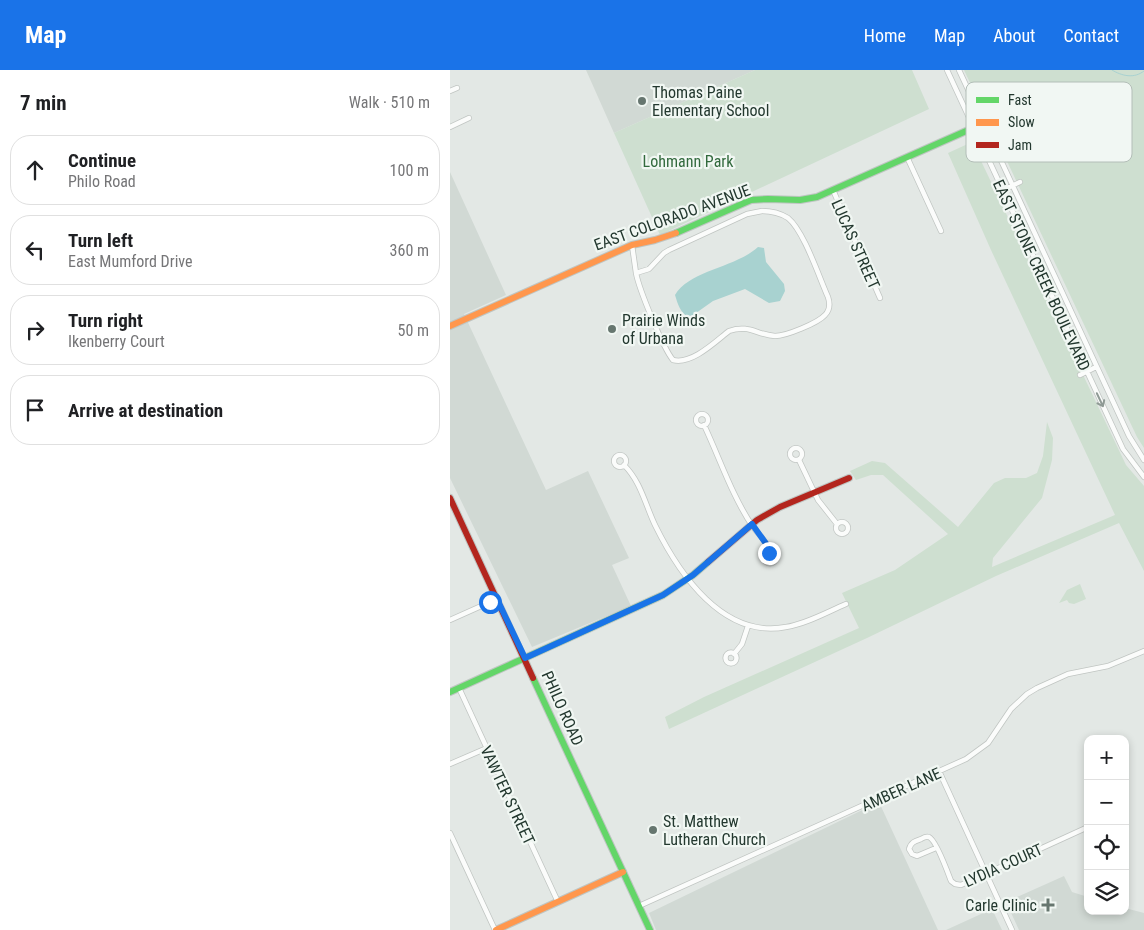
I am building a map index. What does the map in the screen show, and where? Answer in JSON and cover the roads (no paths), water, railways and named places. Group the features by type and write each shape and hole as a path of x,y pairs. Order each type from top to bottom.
{"street":[{"name":"EAST STONE CREEK BOULEVARD","path":"947,70 966,111"},
{"name":"EAST STONE CREEK BOULEVARD","path":"959,70 966,85"},
{"path":"450,91 457,88"},
{"path":"450,127 469,118"},
{"name":"EAST COLORADO AVENUE","path":"450,326 632,245 670,236 749,200 808,200 966,131"},
{"path":"907,157 940,231"},
{"name":"EAST STONE CREEK BOULEVARD","path":"990,162 1123,449 1144,477"},
{"name":"EAST STONE CREEK BOULEVARD","path":"1002,162 1096,367 1129,436 1144,460"},
{"path":"1003,190 1020,182"},
{"name":"LUCAS STREET","path":"833,190 880,298"},
{"path":"632,245 636,273 638,282 671,358 676,361 686,359 708,348 734,329 747,328 773,336 787,334 822,318 829,308 828,297 799,232 788,218 770,211 747,214 669,250 650,269 636,273"},
{"path":"1080,375 1096,367"},
{"path":"704,425 739,500 752,524 767,545 769,553"},
{"path":"799,460 824,510 837,524"},
{"path":"624,465 637,481 660,535 688,578 723,613 734,620 748,626 763,629 785,628 846,604"},
{"path":"450,692 646,604 688,578 752,524 780,507 849,478"},
{"name":"PHILO ROAD","path":"450,498 650,930"},
{"path":"450,620 497,599"},
{"path":"734,654 742,644 748,626"},
{"name":"AMBER LANE","path":"639,906 966,759 982,749 995,735 1011,709 1027,694 1068,674 1108,666 1144,651"},
{"name":"VAWTER STREET","path":"459,688 558,902"},
{"path":"450,764 487,748"},
{"path":"939,772 1012,930"},
{"name":"LYDIA COURT","path":"936,848 951,881 961,885 1084,829"},
{"path":"450,833 495,930 623,872"},
{"path":"927,837 933,840 936,848 917,856 912,854 909,849 913,842 927,837"}],"water":[{"path":"758,247 764,248 766,262 784,284 785,291 780,301 769,303 745,289 713,301 689,318 681,311 675,295 682,287 702,274 737,260"}],"waterway":[{"path":"1112,70 1128,76 1140,74 1144,71"}],"place":[{"name":"Thomas Paine Elementary School","path":"642,101"},
{"name":"Prairie Winds of Urbana","path":"612,329"},
{"name":"St. Matthew Lutheran Church","path":"653,830"},
{"name":"Carle Clinic","path":"1048,905"}],"park label":[{"name":"Lohmann Park","path":"688,161"}]}
